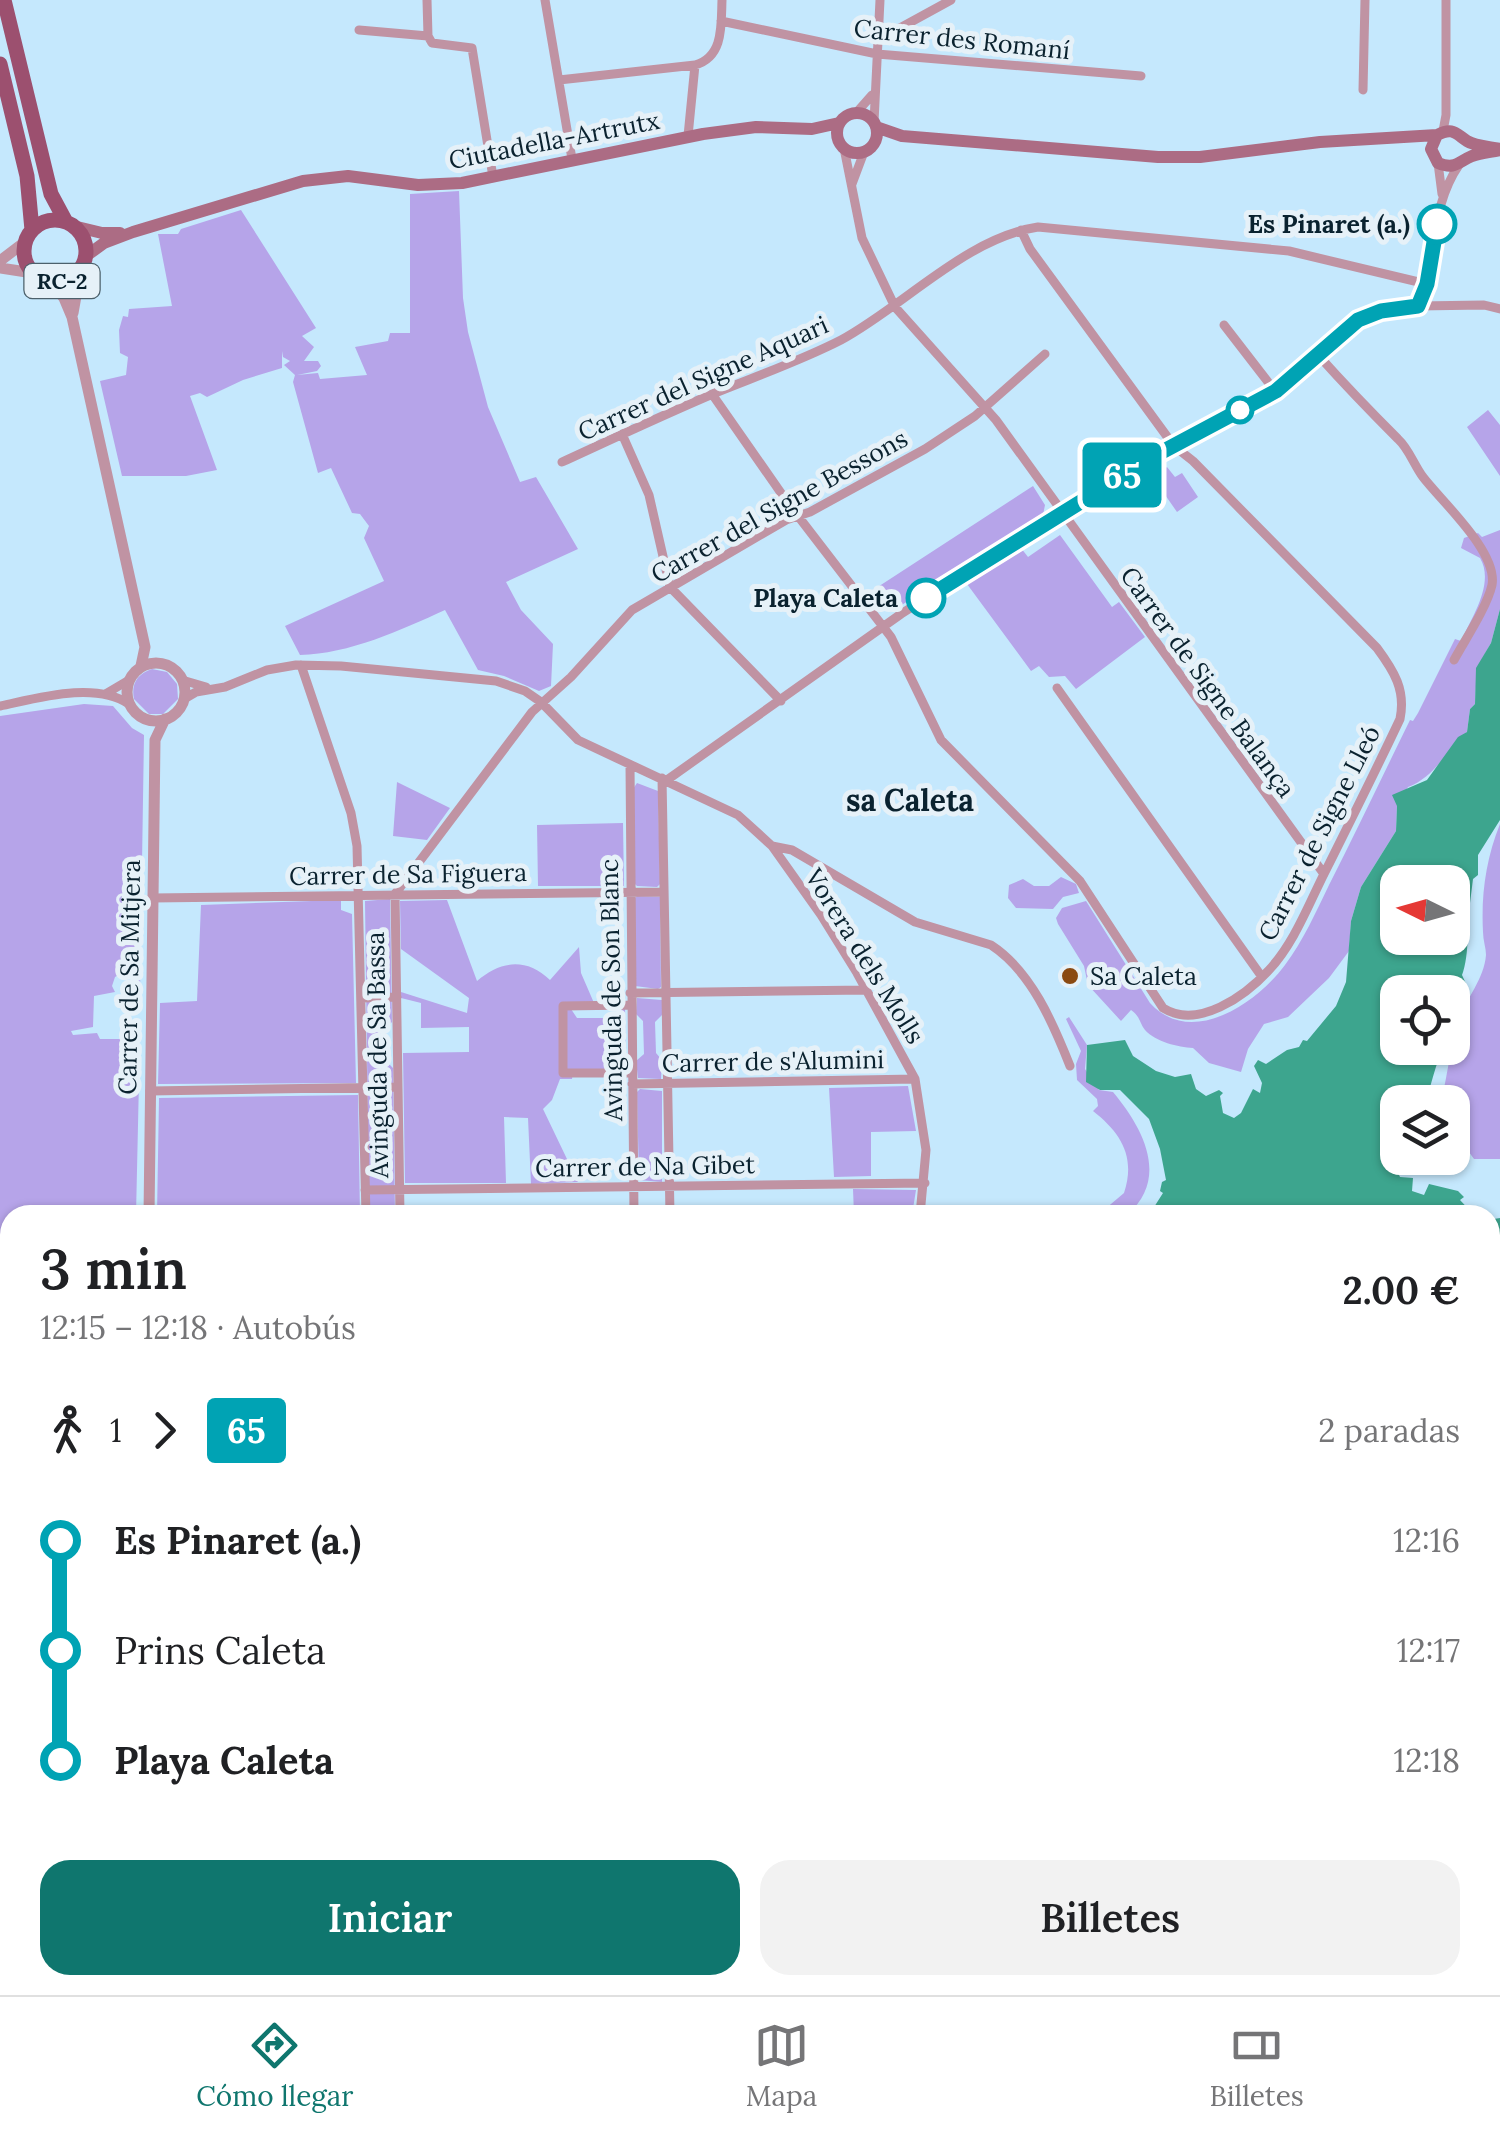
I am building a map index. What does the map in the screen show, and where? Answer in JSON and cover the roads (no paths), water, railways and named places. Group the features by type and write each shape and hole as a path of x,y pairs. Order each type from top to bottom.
{"main road":[{"name":"RC-2","path":"0,64 27,176 29,236 24,256 33,273 50,282 68,280 84,262 84,239 51,194 4,0"},
{"path":"812,129 839,123 848,114 858,112 902,136 1158,157 1200,157 1445,132 1500,150"},
{"path":"839,123 841,144"},
{"path":"868,148 875,124"},
{"name":"Ciutadella-Artrutx","path":"84,262 104,243 132,232 304,181 348,176 418,185 462,183 688,136 756,127 812,129"},
{"path":"812,129 853,153 902,136"},
{"path":"1432,149 1445,132"},
{"path":"1406,137 1432,149 1438,163 1449,167 1500,150"},
{"path":"1462,162 1468,142"},
{"name":"RC-2","path":"29,236 48,221 70,224"},
{"name":"Ciutadella-Artrutx","path":"70,224 102,234 132,232"}],"street":[{"path":"427,0 428,36 432,43 472,48 493,177"},
{"path":"544,0 572,159"},
{"path":"558,80 706,62 714,53 722,0"},
{"path":"875,124 880,0"},
{"path":"878,40 951,0"},
{"path":"1363,90 1365,0"},
{"path":"1445,132 1446,0"},
{"name":"Carrer des Romaní","path":"721,21 876,54 1140,76"},
{"path":"359,30 428,36"},
{"path":"688,136 695,65"},
{"path":"858,112 874,93"},
{"name":"Carrer de Signe Balança","path":"841,144 862,238 895,307 985,408 1324,874"},
{"path":"852,187 868,148"},
{"path":"1442,197 1462,162"},
{"path":"1418,306 1427,284 1442,197 1438,163"},
{"name":"Carrer del Signe Aquari","path":"562,462 712,394 798,362 895,307 938,274 1022,230 1038,228 1289,251 1427,284"},
{"name":"Carrer de Signe Lleó","path":"712,394 798,516 884,627 941,740 1080,881 1163,1008 1186,1016 1237,998 1262,976 1295,932 1400,719 1402,691 1394,672 1363,634 1174,446 1030,250 1022,230"},
{"path":"0,265 29,236"},
{"path":"72,317 84,262"},
{"path":"0,265 33,273"},
{"path":"50,282 64,298 72,317 145,646 141,666 129,680 107,694"},
{"path":"670,1205 664,779 884,627 1062,512 1276,391 1358,320 1381,311 1418,306 1484,305 1500,309"},
{"path":"1224,324 1276,391"},
{"name":"Carrer del Signe Bessons","path":"395,894 541,702 572,677 632,610 786,520 925,448 985,408 1044,354"},
{"path":"1318,356 1382,426 1401,441 1421,474 1475,539 1492,571 1492,586 1454,660"},
{"path":"622,434 648,495 670,587 781,701"},
{"path":"145,646 159,662"},
{"path":"141,666 159,662 169,665 182,680 209,688 225,687 267,670 301,665 496,681 525,691 541,702"},
{"name":"Avinguda de Sa Bassa","path":"301,665 352,812 357,846 366,1205"},
{"path":"129,680 129,704"},
{"path":"182,680 184,699"},
{"path":"0,706 44,697 107,694 129,704 143,718 164,719 175,714 184,699 209,688"},
{"path":"1056,688 1262,976"},
{"name":"Vorera dels Molls","path":"541,702 578,740 729,809 772,846 821,914 915,1079 926,1150 922,1205"},
{"name":"Carrer de Sa Mitjera","path":"143,718 155,740"},
{"name":"Carrer de Sa Mitjera","path":"148,1205 155,740 164,719"},
{"name":"Avinguda de Son Blanc","path":"630,765 634,1205"},
{"path":"772,846 792,850 915,922 991,945 1017,968 1044,1009 1070,1066"},
{"name":"Carrer de Sa Figuera","path":"152,898 664,892"},
{"name":"Avinguda de Sa Bassa","path":"395,894 400,1205"},
{"path":"630,994 867,990"},
{"path":"362,998 396,996"},
{"name":"Carrer de s'Alumini","path":"630,1006 562,1006 563,1074 668,1083 915,1079"},
{"path":"150,1091 398,1087"},
{"name":"Carrer de Na Gibet","path":"365,1190 926,1183"}],"place":[{"name":"Es Pinaret (a.)","path":"1437,224"},
{"name":"Playa Caleta","path":"926,598"},
{"name":"Sa Caleta","path":"1070,976"}],"district":[{"name":"sa Caleta","path":"910,801"}]}
